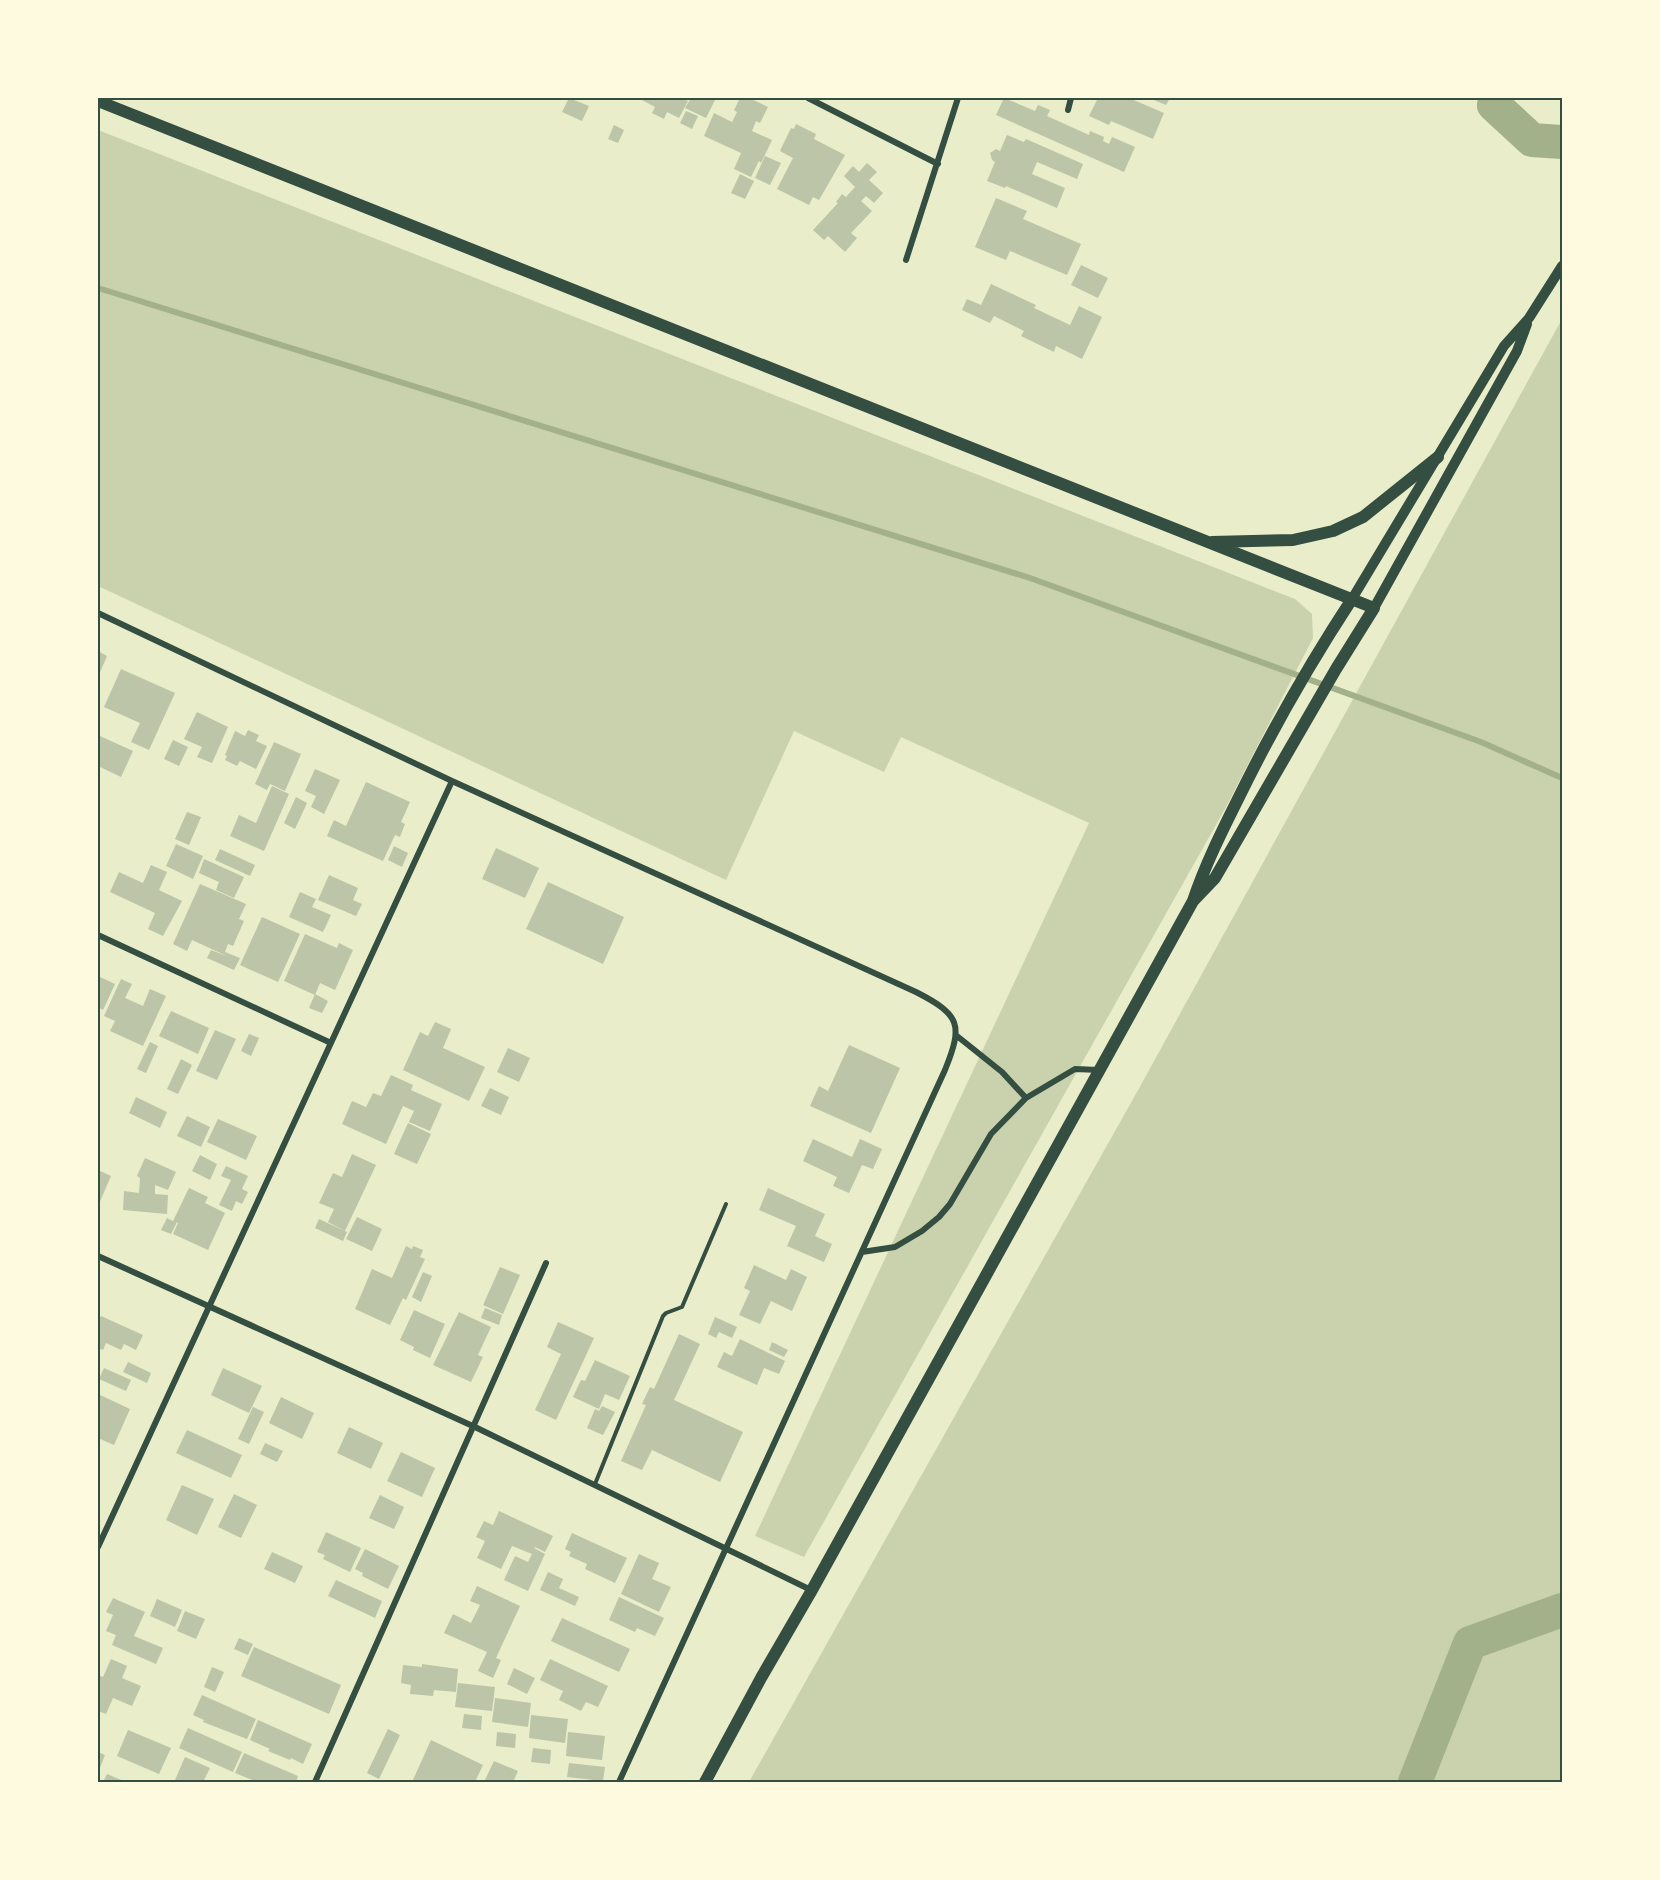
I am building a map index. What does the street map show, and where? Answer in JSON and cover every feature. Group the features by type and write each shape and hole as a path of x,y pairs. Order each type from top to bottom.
{"main road":[{"path":"98,101 1374,608 1215,878 1193,901"},
{"path":"1205,542 1293,540 1333,531 1363,517 1438,457"},
{"path":"705,1782 1193,901 1203,871 1274,727 1313,659 1352,599"}],"street":[{"path":"808,98 938,164"},
{"path":"906,261 958,98"},
{"path":"1068,110 1071,98"},
{"path":"1352,599 1504,346 1529,318 1563,266"},
{"path":"1374,608 1517,351 1529,318"},
{"path":"98,613 452,781 931,1000 954,1021 957,1036 945,1070 618,1782"},
{"path":"98,1547 452,781"},
{"path":"98,935 331,1043"},
{"path":"957,1036 1002,1072 1026,1098"},
{"path":"862,1252 895,1247 922,1231 939,1217 950,1204 991,1134 1026,1098 1075,1069 1099,1070"},
{"path":"98,1256 475,1427 812,1590"},
{"path":"315,1782 475,1427 546,1263"}],"lane":[{"path":"594,1485 663,1316 682,1307 726,1204"}],"green space":[{"path":"98,130 1295,599 1312,614 1313,638 1226,807 804,1557 755,1536 1089,823 901,737 884,772 794,731 726,880 98,586"},
{"path":"1562,319 1562,1782 749,1782 1137,1092"}],"building":[{"path":"569,98 589,106 582,121 562,112"},
{"path":"644,98 681,98 688,101 679,118 667,112 664,119 652,113 655,107 642,100"},
{"path":"691,98 716,98 706,118 685,108"},
{"path":"740,98 749,98 768,107 760,123 756,121 752,131 772,140 751,177 734,169 741,153 704,136 714,113 732,122 737,112 734,110"},
{"path":"1004,98 1035,111 1038,105 1050,110 1047,116 1089,135 1090,131 1104,137 1103,141 1109,144 1112,137 1135,147 1124,172 996,115"},
{"path":"1098,98 1129,98 1164,113 1153,139 1111,121 1109,125 1089,116"},
{"path":"1149,98 1170,98 1166,105"},
{"path":"686,111 698,116 692,129 680,123"},
{"path":"796,124 816,134 814,139 845,155 819,200 813,197 809,205 777,189 793,158 780,151 791,128 794,129"},
{"path":"614,125 624,130 618,143 608,139"},
{"path":"1007,135 1024,142 1026,139 1083,164 1077,179 1037,162 1032,174 1065,188 1057,208 1006,186 1005,188 987,181 995,162 990,153 996,149 1000,151"},
{"path":"765,156 781,163 770,185 755,178"},
{"path":"867,163 877,172 869,180 883,193 874,203 866,196 861,201 872,211 851,233 857,238 845,252 828,236 824,240 813,230 838,203 836,202 842,194 846,197 855,187 844,176 853,166 859,172"},
{"path":"740,174 754,181 745,199 731,193"},
{"path":"996,198 1027,211 1023,219 1081,244 1067,275 1010,251 1006,260 975,247"},
{"path":"1081,265 1108,278 1098,298 1071,285"},
{"path":"991,284 1036,305 1034,308 1070,325 1079,306 1102,317 1082,359 1056,346 1054,352 1021,336 1024,331 994,316 990,323 962,310 967,299 981,305"},
{"path":"98,651 107,656 98,677"},
{"path":"121,669 175,693 149,750 131,742 140,723 104,707"},
{"path":"197,712 228,727 212,763 197,757 202,747 184,739"},
{"path":"248,730 259,735 256,741 267,746 256,769 240,761 237,766 225,760 235,731 245,736"},
{"path":"100,736 133,751 121,777 98,766"},
{"path":"173,740 188,747 179,766 164,759"},
{"path":"274,742 301,754 285,791 270,784 267,790 255,784"},
{"path":"315,769 340,780 324,814 311,807 316,796 305,791"},
{"path":"366,782 410,802 401,822 405,824 400,837 395,835 383,861 327,836 334,820 346,826"},
{"path":"272,786 289,794 264,851 230,836 239,815 256,823"},
{"path":"296,797 307,803 295,829 284,823"},
{"path":"187,812 201,817 189,845 175,839"},
{"path":"176,844 203,856 193,879 166,866"},
{"path":"394,846 408,853 402,867 388,860"},
{"path":"496,848 539,868 525,898 482,879"},
{"path":"220,849 255,865 250,876 215,860"},
{"path":"204,859 244,877 234,898 216,890 219,882 199,873"},
{"path":"151,865 167,872 159,890 182,901 163,936 148,929 155,913 110,892 119,872 143,883"},
{"path":"329,875 358,888 353,900 362,904 356,916 318,900"},
{"path":"548,882 624,917 603,964 526,929"},
{"path":"200,884 246,904 239,919 244,921 233,946 228,944 225,952 240,958 234,970 207,958 211,950 229,957 192,940 187,951 173,944"},
{"path":"300,892 316,899 312,907 331,915 323,932 289,917"},
{"path":"262,917 300,934 278,982 240,965"},
{"path":"305,934 337,948 339,943 353,950 335,990 320,983 315,995 284,981"},
{"path":"98,976 115,984 103,1010 98,1007"},
{"path":"121,979 132,984 125,998 143,1006 150,989 166,996 143,1046 110,1031 115,1021 104,1016"},
{"path":"315,994 328,1001 322,1013 309,1008"},
{"path":"171,1011 209,1028 198,1054 159,1036"},
{"path":"435,1022 451,1029 443,1048 485,1067 469,1101 403,1070 420,1032 428,1036"},
{"path":"215,1030 236,1039 217,1080 196,1071"},
{"path":"249,1034 259,1038 251,1056 241,1051"},
{"path":"150,1042 158,1046 146,1073 137,1069"},
{"path":"849,1045 900,1068 871,1133 810,1106 819,1086 828,1091"},
{"path":"508,1048 530,1058 519,1082 497,1072"},
{"path":"181,1059 192,1065 178,1094 167,1089"},
{"path":"391,1075 413,1085 411,1090 442,1104 430,1131 409,1122 414,1111 403,1106 386,1144 342,1124 352,1101 366,1107 373,1093 381,1096"},
{"path":"490,1088 509,1097 501,1115 481,1106"},
{"path":"136,1097 167,1112 160,1128 129,1113"},
{"path":"187,1116 210,1127 201,1147 177,1136"},
{"path":"218,1119 257,1136 246,1160 207,1142"},
{"path":"408,1123 431,1134 417,1164 394,1154"},
{"path":"813,1139 852,1157 860,1139 882,1149 873,1169 862,1165 849,1193 833,1186 837,1177 803,1161"},
{"path":"352,1154 376,1165 345,1231 328,1222 334,1209 319,1203 333,1173 342,1177"},
{"path":"200,1155 217,1164 210,1180 192,1171"},
{"path":"145,1158 176,1172 168,1190 155,1185 155,1194 168,1195 167,1214 123,1210 124,1191 139,1193 140,1178 137,1176"},
{"path":"226,1166 248,1176 242,1189 248,1192 242,1204 236,1201 232,1211 219,1205 231,1180 221,1176"},
{"path":"98,1170 111,1176 98,1206"},
{"path":"189,1188 208,1197 205,1203 225,1213 208,1250 173,1234 177,1222 171,1234 161,1230 167,1218 173,1221"},
{"path":"768,1188 825,1214 815,1236 832,1244 824,1262 787,1246 796,1226 759,1210"},
{"path":"357,1217 382,1229 372,1251 346,1239"},
{"path":"319,1219 347,1232 343,1241 315,1228"},
{"path":"406,1246 423,1250 420,1257 425,1259 406,1300 403,1298 390,1325 355,1309 372,1269 392,1278"},
{"path":"754,1265 786,1280 791,1269 807,1277 792,1311 771,1301 760,1324 739,1315 750,1291 744,1288"},
{"path":"500,1267 520,1275 503,1314 483,1305"},
{"path":"423,1272 432,1276 421,1302 412,1297"},
{"path":"485,1308 502,1315 499,1325 481,1318"},
{"path":"414,1310 445,1324 430,1358 413,1350 414,1347 400,1340"},
{"path":"459,1312 491,1327 478,1355 483,1357 471,1382 433,1365"},
{"path":"101,1316 143,1335 136,1350 124,1344 121,1350 106,1343 103,1350 98,1348 98,1322"},
{"path":"715,1317 737,1327 732,1338 719,1332 716,1338 708,1334"},
{"path":"558,1322 594,1338 556,1420 535,1410 561,1354 547,1347"},
{"path":"679,1334 700,1344 674,1400 743,1432 720,1482 652,1450 642,1470 621,1461 646,1405 642,1404 650,1387 654,1389"},
{"path":"740,1339 785,1361 779,1374 764,1368 757,1385 717,1367 724,1352 732,1356"},
{"path":"772,1342 788,1350 784,1357 769,1350"},
{"path":"595,1360 630,1376 619,1400 605,1394 599,1409 573,1397 581,1380 585,1381"},
{"path":"128,1362 151,1373 147,1383 123,1372"},
{"path":"104,1368 131,1380 126,1391 99,1379"},
{"path":"223,1368 262,1386 249,1413 211,1395"},
{"path":"98,1394 130,1409 114,1445 98,1438"},
{"path":"281,1397 314,1413 302,1439 269,1423"},
{"path":"602,1406 615,1412 603,1435 587,1428 595,1409 599,1411"},
{"path":"253,1407 264,1412 249,1444 238,1439"},
{"path":"349,1427 383,1443 371,1469 337,1453"},
{"path":"187,1430 242,1455 231,1478 176,1453"},
{"path":"265,1443 283,1451 277,1462 260,1454"},
{"path":"401,1452 435,1468 422,1497 387,1481"},
{"path":"182,1485 214,1499 197,1535 166,1520"},
{"path":"234,1494 257,1505 241,1538 218,1527"},
{"path":"380,1495 404,1507 394,1529 369,1518"},
{"path":"499,1511 553,1536 545,1552 534,1548 545,1554 528,1591 504,1580 515,1556 528,1562 532,1554 512,1546 501,1569 477,1558 485,1541 476,1537 484,1521 493,1525"},
{"path":"326,1532 361,1548 350,1572 323,1559 325,1555 317,1552"},
{"path":"572,1533 627,1558 615,1583 585,1569 587,1564 569,1556 571,1552 565,1549"},
{"path":"365,1549 399,1566 388,1589 362,1576 363,1573 355,1569"},
{"path":"272,1552 303,1566 295,1583 264,1569"},
{"path":"639,1554 659,1563 652,1579 671,1587 659,1612 621,1594"},
{"path":"548,1572 563,1579 559,1588 579,1597 575,1606 540,1590"},
{"path":"336,1580 382,1601 375,1618 328,1596"},
{"path":"477,1586 520,1606 496,1658 501,1660 493,1678 478,1671 487,1652 444,1633 453,1614 471,1623 480,1605 470,1601"},
{"path":"619,1597 664,1618 655,1636 637,1628 635,1632 609,1620"},
{"path":"113,1598 145,1612 134,1636 163,1648 156,1664 112,1645 116,1635 106,1631 113,1615 106,1612"},
{"path":"157,1599 182,1610 175,1627 150,1616"},
{"path":"185,1611 205,1619 196,1639 177,1631"},
{"path":"562,1618 630,1649 619,1672 551,1641"},
{"path":"239,1638 253,1644 248,1655 234,1649"},
{"path":"254,1647 341,1685 329,1714 241,1676"},
{"path":"111,1659 127,1666 122,1678 141,1686 132,1706 113,1698 106,1714 98,1711 98,1675 103,1677"},
{"path":"550,1659 608,1686 598,1707 586,1702 581,1711 559,1700 563,1691 540,1680"},
{"path":"422,1664 458,1669 456,1692 434,1690 433,1696 410,1694 411,1685 401,1683 403,1665 422,1667"},
{"path":"212,1667 224,1672 215,1692 204,1687"},
{"path":"514,1668 535,1678 527,1694 507,1684"},
{"path":"458,1683 495,1687 492,1711 455,1707"},
{"path":"202,1695 256,1719 247,1739 203,1722 204,1720 193,1715"},
{"path":"495,1698 531,1703 528,1727 492,1722"},
{"path":"464,1714 482,1716 481,1730 462,1728"},
{"path":"531,1715 568,1719 565,1743 529,1738"},
{"path":"258,1720 312,1744 303,1764 268,1751 270,1749 250,1740"},
{"path":"188,1728 242,1752 233,1772 179,1748"},
{"path":"388,1729 400,1735 379,1779 367,1773"},
{"path":"128,1730 171,1748 159,1774 117,1756"},
{"path":"497,1732 516,1734 515,1748 496,1746"},
{"path":"568,1732 605,1736 602,1760 566,1756"},
{"path":"431,1740 483,1765 475,1782 412,1782"},
{"path":"533,1748 551,1750 550,1764 531,1762"},
{"path":"98,1752 105,1755 98,1773"},
{"path":"244,1753 298,1776 296,1782 257,1782 235,1773"},
{"path":"185,1757 210,1768 203,1782 175,1780"},
{"path":"494,1761 518,1771 513,1782 484,1782"},
{"path":"569,1763 605,1767 603,1781 567,1777"},
{"path":"107,1774 126,1782 103,1782"}],"waterway":[{"path":"1496,98 1494,105 1532,140 1562,142"},
{"path":"98,288 1030,578 1481,742 1562,778"},
{"path":"1415,1782 1470,1643 1562,1610"}]}
